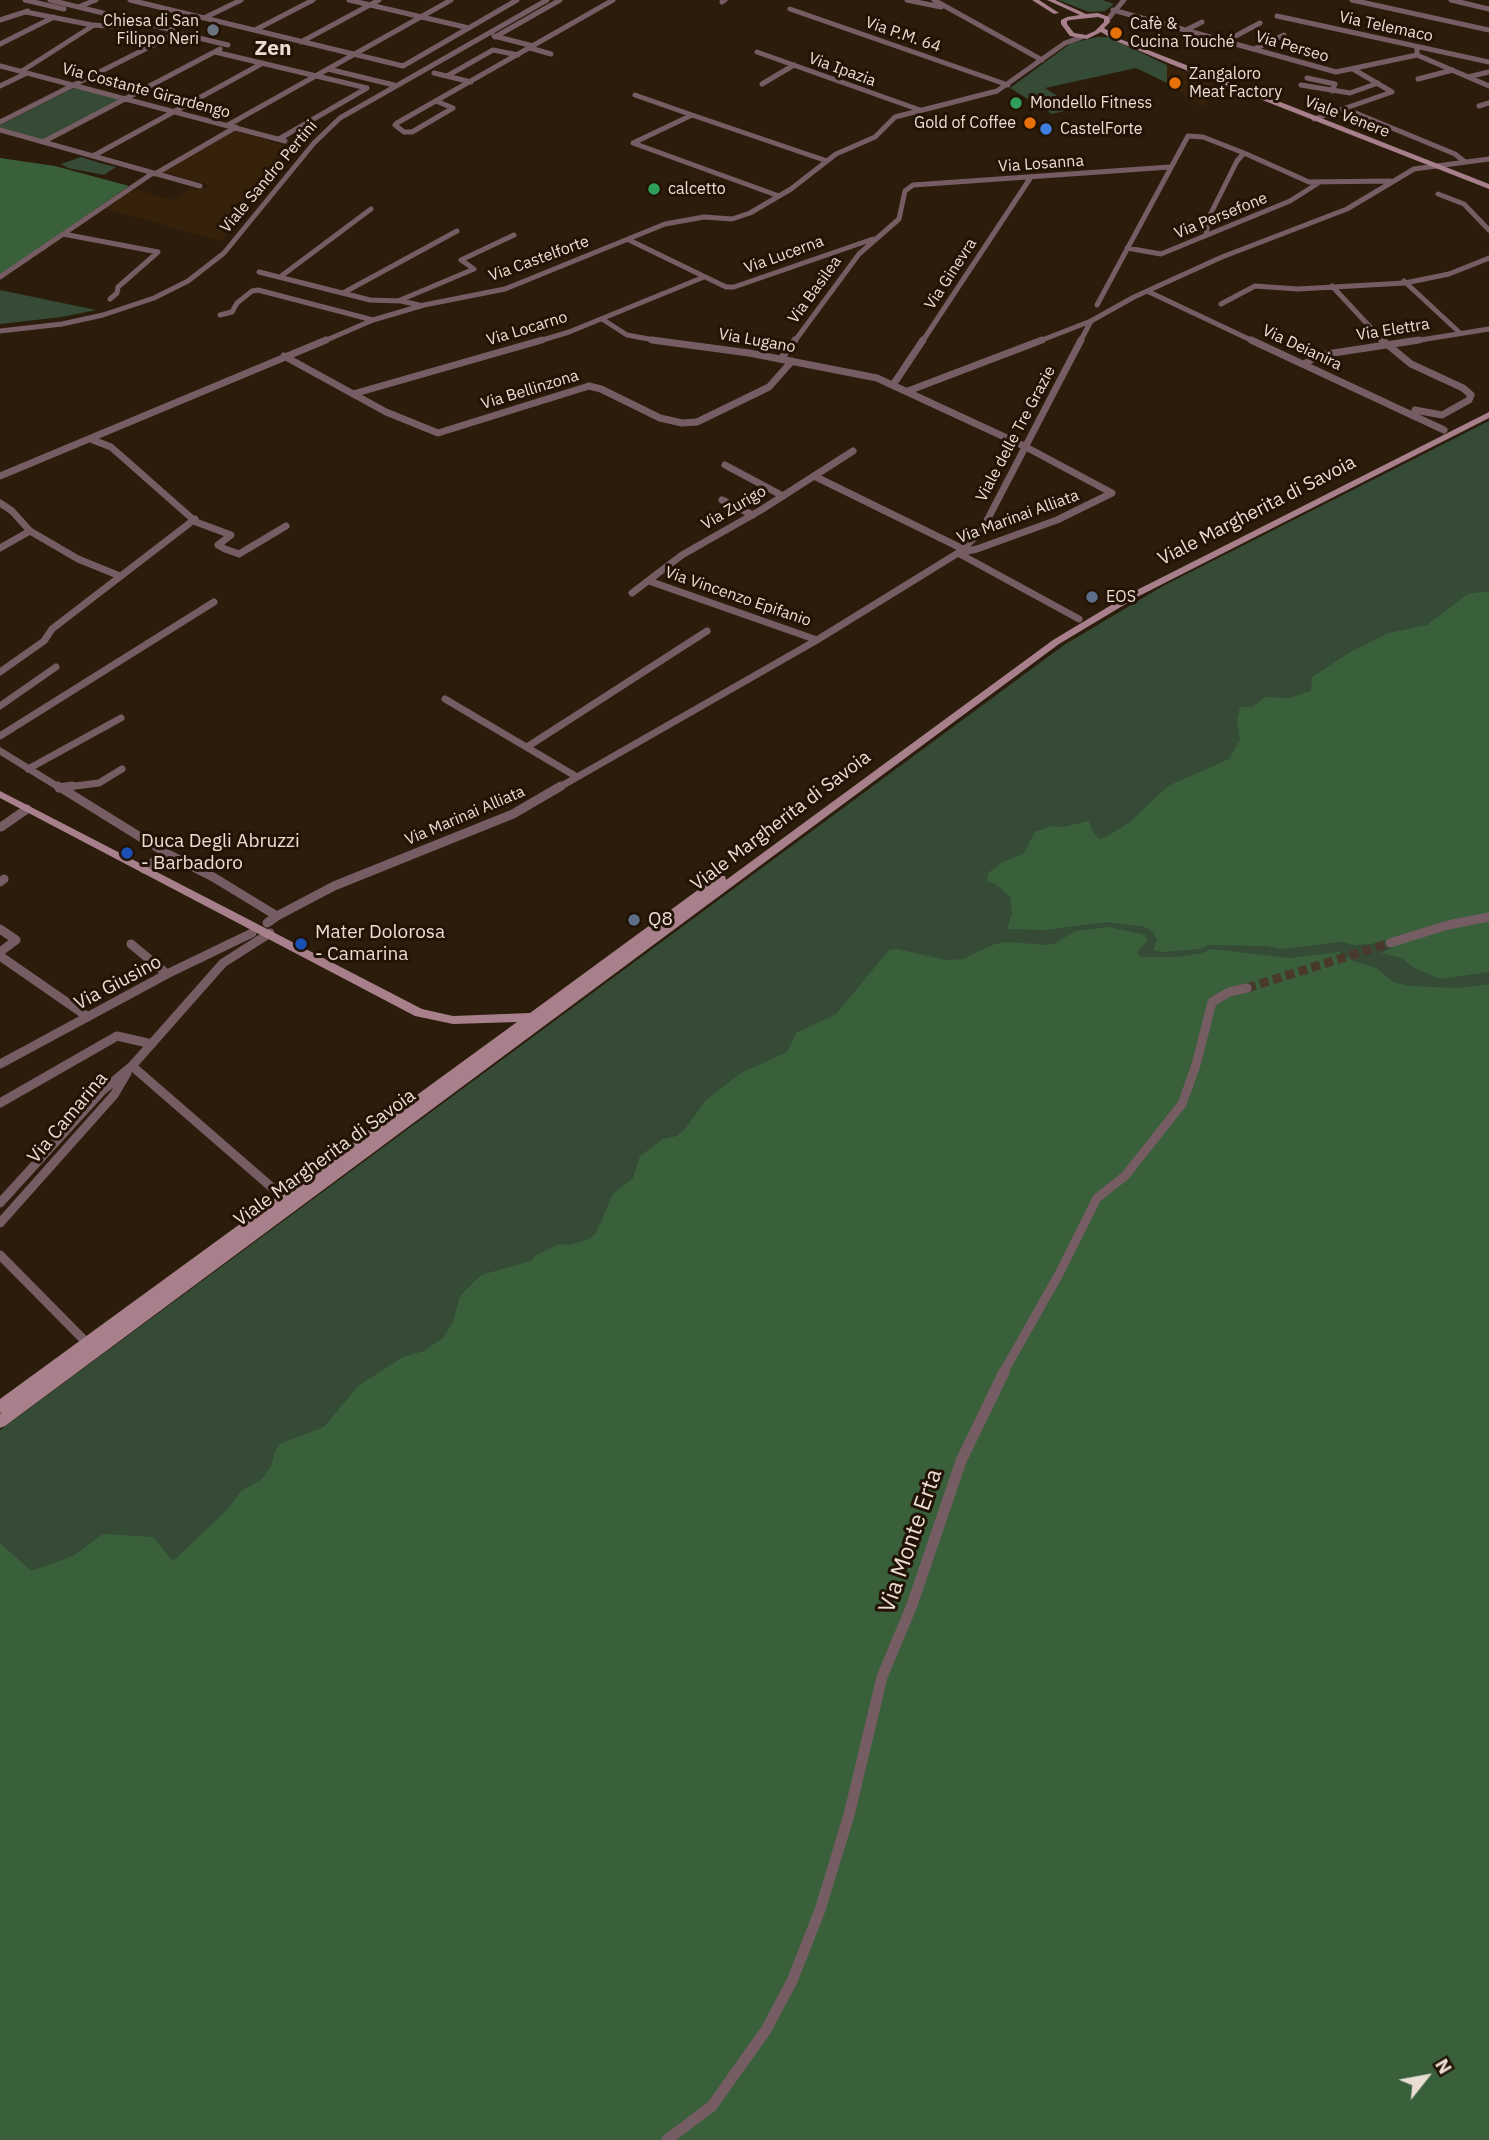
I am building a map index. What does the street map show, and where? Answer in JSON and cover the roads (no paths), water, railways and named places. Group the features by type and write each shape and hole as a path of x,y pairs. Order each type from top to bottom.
{"street":[{"path":"25,0 64,9 96,0"},
{"path":"43,142 225,47 179,36 172,30 50,0"},
{"path":"78,7 77,4 86,0"},
{"path":"130,0 403,66 517,0"},
{"path":"204,18 241,0"},
{"path":"255,30 313,0"},
{"path":"349,0 470,28"},
{"path":"302,42 379,0"},
{"path":"228,125 452,0"},
{"name":"Viale Sandro Pertini","path":"0,329 62,324 103,315 154,298 188,281 225,253 326,130 394,83 540,0"},
{"name":"Viale Sandro Pertini","path":"394,83 547,0"},
{"path":"495,37 560,0"},
{"path":"436,101 453,108 412,132 404,132 395,125 436,101 471,82 613,0"},
{"path":"907,0 950,9"},
{"path":"934,0 1042,60"},
{"path":"1035,0 1053,10 1072,35 1082,37 1091,36 1101,29 1113,10 1124,0"},
{"path":"1050,0 1073,12 1108,19"},
{"path":"1352,0 1489,30"},
{"path":"1451,0 1489,9"},
{"path":"0,20 46,6"},
{"name":"Via P.M. 64","path":"790,9 1009,85"},
{"path":"1130,14 1136,9"},
{"path":"1065,43 1068,18 1113,10"},
{"name":"Via Perseo","path":"1113,10 1336,72 1417,55"},
{"path":"26,12 94,26 124,27"},
{"name":"Via Telemaco","path":"1277,16 1489,62"},
{"path":"0,44 54,18"},
{"path":"1159,22 1167,18"},
{"path":"1186,30 1202,22"},
{"path":"1226,41 1260,23"},
{"path":"0,86 94,26"},
{"name":"Viale Venere","path":"1101,29 1118,40 1489,187"},
{"path":"0,122 177,33"},
{"path":"485,34 551,54"},
{"path":"1254,49 1284,35"},
{"name":"Viale Venere","path":"1091,36 1118,40"},
{"name":"Via Castelforte","path":"0,476 92,440 373,320 420,306 505,289 686,219 741,217 779,196 836,153 875,137 895,117 993,93 1009,85 1065,43 1082,37"},
{"path":"1418,47 1417,55 1489,86"},
{"path":"447,76 495,50 518,55"},
{"path":"215,52 367,88 278,139"},
{"name":"Via Ipazia","path":"757,52 920,110"},
{"path":"93,156 263,63"},
{"name":"Via Costante Girardengo","path":"0,65 285,141"},
{"path":"762,84 794,65"},
{"path":"331,68 394,83"},
{"path":"1314,119 1392,92 1353,69"},
{"path":"1418,79 1453,71"},
{"path":"1468,77 1489,72"},
{"path":"434,73 471,82"},
{"path":"1307,78 1335,84 1332,91"},
{"path":"1301,85 1350,93 1378,83"},
{"path":"635,95 827,161"},
{"path":"1479,106 1489,103"},
{"path":"1346,109 1455,154 1465,162"},
{"path":"692,114 634,142 779,196"},
{"path":"0,277 154,173 236,127"},
{"path":"0,130 200,186"},
{"path":"1097,305 1188,136 1203,137 1309,182 1390,181"},
{"path":"1206,234 1209,218 1237,161 1244,153"},
{"path":"908,391 1091,321 1147,291 1222,257 1347,209 1414,169 1489,159"},
{"name":"Via Losanna","path":"873,239 899,219 905,191 913,185 1170,167"},
{"name":"Via Ginevra","path":"893,385 1031,177"},
{"name":"Via Persefone","path":"1127,248 1161,254 1290,201 1320,182"},
{"path":"1438,194 1464,204 1489,230"},
{"path":"280,277 370,209"},
{"path":"342,292 457,231"},
{"path":"63,233 158,252 118,287 117,293 110,299"},
{"path":"397,302 403,297 474,270 461,260 514,235"},
{"name":"Via Lucerna","path":"629,240 726,287 734,287 873,239"},
{"name":"Via Basilea","path":"786,360 859,254 873,239"},
{"path":"1221,304 1255,286 1332,286 1404,281 1449,274 1488,256"},
{"path":"259,272 370,300 420,306"},
{"name":"Via Locarno","path":"353,394 569,332 704,277"},
{"path":"1404,281 1460,333"},
{"path":"1332,286 1387,345 1411,364 1463,388 1471,395 1469,400 1442,415 1415,410"},
{"path":"220,315 232,312 237,303 252,291 258,290 373,320"},
{"name":"Via Deianira","path":"1147,291 1444,430"},
{"name":"Via Lugano","path":"602,319 627,335 639,338 877,377 908,391"},
{"name":"Viale delle Tre Grazie","path":"961,551 982,530 1091,321"},
{"name":"Via Elettra","path":"1304,365 1320,355 1489,329"},
{"name":"Via Bellinzona","path":"284,356 372,404 424,429 442,433 560,393 596,386 660,418 682,424 697,422 735,406 769,387 781,372 786,360"},
{"path":"372,404 374,390"},
{"name":"Via Marinai Alliata","path":"277,916 334,886 513,814 817,640 961,551 977,549 1057,520 1112,493 1024,446 908,391"},
{"name":"Viale Margherita di Savoia","path":"0,1422 999,674 1079,619 1140,584 1489,408"},
{"name":"Viale Margherita di Savoia","path":"0,1407 284,1198 541,1019 1086,623 1147,588 1489,415"},
{"path":"92,440 111,447 195,519 231,535 218,545 239,554 286,526"},
{"name":"Via Zurigo","path":"632,593 682,555 753,515 853,451"},
{"path":"725,465 783,496"},
{"path":"814,476 961,551 1079,619"},
{"path":"722,500 753,515"},
{"path":"0,503 12,511 30,531 78,559 120,576"},
{"path":"0,672 44,641 52,629 195,519"},
{"path":"0,548 30,531"},
{"name":"Via Vincenzo Epifanio","path":"649,581 817,640"},
{"path":"0,736 214,602"},
{"path":"527,747 707,631"},
{"path":"0,706 56,667"},
{"path":"445,699 577,777"},
{"path":"28,769 121,718"},
{"path":"0,751 166,853 277,916 267,929"},
{"path":"60,788 99,783 122,769"},
{"path":"0,794 163,879 267,929 419,1013 453,1020 496,1017 541,1019"},
{"path":"1,827 27,809"},
{"path":"144,869 166,853"},
{"path":"1390,943 1448,925 1489,917"},
{"path":"0,929 16,940 0,954 88,1017"},
{"name":"Via Camarina","path":"0,1203 102,1091 132,1066 223,963 267,929"},
{"name":"Via Giusino","path":"0,1064 167,974 252,933"},
{"path":"131,944 167,974"},
{"name":"Via Monte Erta","path":"667,2140 712,2106 766,2030 792,1981 820,1910 849,1815 882,1677 912,1605 961,1461 1013,1353 1059,1274 1097,1198 1125,1176 1182,1104 1196,1065 1212,1002 1228,992 1247,988"},
{"path":"0,1103 117,1036 152,1044"},
{"path":"132,1066 284,1198"},
{"name":"Via Camarina","path":"0,1223 114,1096 132,1066"},
{"path":"0,1255 87,1343"}],"tunnel":[{"path":"1247,988 1390,943"}],"place":[{"name":"Chiesa di San Filippo Neri","path":"213,30"},
{"name":"Cafè & Cucina Touché","path":"1116,33"},
{"name":"Zangaloro Meat Factory","path":"1175,83"},
{"name":"Mondello Fitness","path":"1016,103"},
{"name":"Gold of Coffee","path":"1030,123"},
{"name":"CastelForte","path":"1046,129"},
{"name":"calcetto","path":"654,189"},
{"name":"EOS","path":"1092,597"},
{"name":"Duca Degli Abruzzi - Barbadoro","path":"127,853"},
{"name":"Q8","path":"634,920"},
{"name":"Mater Dolorosa - Camarina","path":"301,944"}],"district":[{"name":"Zen","path":"273,49"}]}
